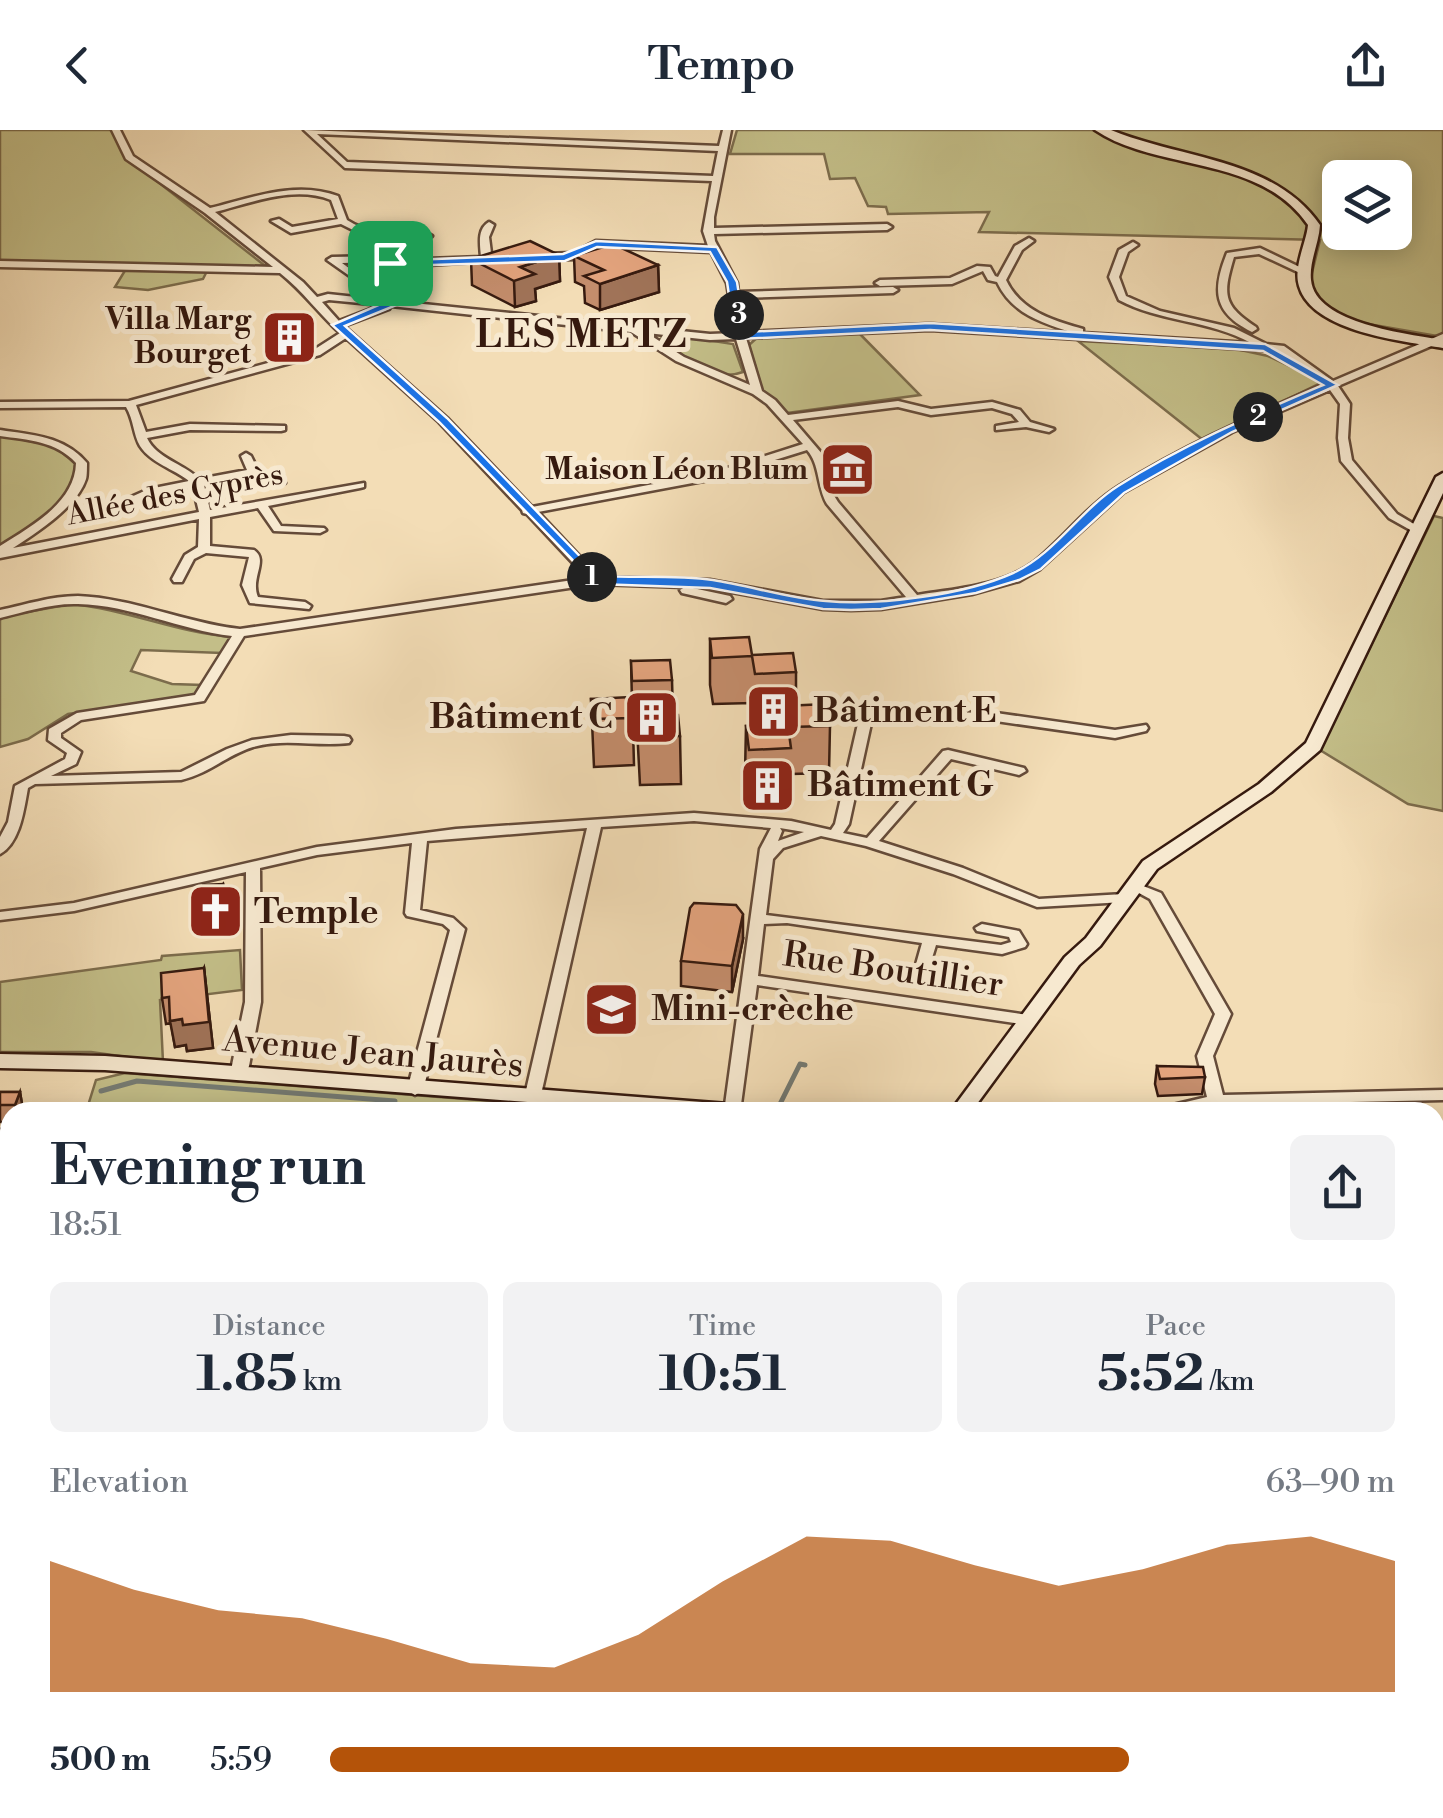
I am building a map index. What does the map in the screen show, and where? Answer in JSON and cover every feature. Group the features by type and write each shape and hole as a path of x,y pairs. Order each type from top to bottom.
{"main road":[{"path":"1100,130 1145,148 1243,173 1294,200 1308,212 1314,225 1305,272 1309,298 1331,315 1364,328 1439,341"},
{"path":"967,1102 1150,865 1265,788 1314,746 1443,478"},
{"name":"Avenue Jean Jaurès","path":"0,1061 105,1063 578,1102"}],"street":[{"path":"116,130 129,156 208,211 305,288 342,329 443,420 596,580"},
{"path":"308,130 724,149"},
{"path":"308,130 346,165 717,179"},
{"path":"727,130 708,231 736,295 740,336 757,392"},
{"path":"208,211 280,194 318,192 335,198 343,221 355,231 427,236"},
{"path":"276,221 290,230 343,221"},
{"path":"486,260 484,237 488,225"},
{"path":"708,231 886,227"},
{"path":"1001,280 1018,248 1030,242"},
{"path":"526,258 575,256 596,244 714,249"},
{"path":"1133,245 1124,250 1114,276 1122,298 1149,312 1231,328 1320,377"},
{"path":"1305,272 1260,251 1230,255 1220,287 1224,308 1332,385 1345,404 1343,438 1347,462 1393,516 1418,530"},
{"path":"354,276 327,256 413,264 506,258"},
{"path":"0,405 130,404 316,353 342,329 400,300 399,272 390,263"},
{"path":"0,264 283,270"},
{"path":"399,272 413,264"},
{"path":"865,283 952,281 980,268 987,269 992,278 1001,280 1012,301 1033,315 1096,339"},
{"path":"305,288 328,296 665,332 740,336 915,326 1280,348"},
{"path":"736,295 892,290"},
{"path":"314,302 328,296"},
{"path":"631,328 724,380 757,392 786,418 823,464 827,494 833,504 913,598"},
{"path":"652,340 665,332"},
{"path":"0,614 80,600 153,614 204,631 240,633 596,580 744,588 823,605 881,606 972,590 1014,578 1060,548 1120,490 1228,430 1439,341"},
{"path":"724,380 750,376"},
{"path":"130,404 149,451 197,482 207,514 202,522 204,549"},
{"path":"786,418 898,404 931,412 992,404 1016,412 1026,424"},
{"path":"140,436 226,423 281,428"},
{"path":"1000,428 1026,424 1049,429"},
{"path":"0,433 57,444 74,454 82,465 81,481 64,508 0,552"},
{"path":"527,511 714,476 808,446"},
{"path":"246,456 253,472"},
{"path":"126,503 154,491 253,472 279,484"},
{"name":"Allée des Cyprès","path":"0,552 360,485"},
{"path":"261,504 278,529 320,530"},
{"path":"178,578 189,557 204,549 254,554 256,559 248,578 248,593 254,600 305,606"},
{"path":"669,584 726,599"},
{"path":"0,850 15,822 18,792 71,761 74,752 55,740 54,732 77,717 199,698 240,633"},
{"path":"829,832 842,824 866,715 996,717 1115,734 1141,728"},
{"path":"34,780 42,783 129,775 181,776 202,770 242,746 274,738 344,740"},
{"path":"870,843 948,754 1019,772"},
{"path":"0,916 74,907 318,851 420,837 704,816 790,831 829,832 958,871 1037,903 1128,892 1156,896 1223,1014 1206,1056 1216,1100"},
{"path":"532,1099 596,823"},
{"path":"733,1102 767,849 790,831"},
{"path":"768,860 790,831"},
{"path":"415,1090 458,929 448,921 412,913 420,837"},
{"path":"238,1074 246,1056 247,1020 254,1002 253,866"},
{"path":"759,920 1002,950 1020,944 1014,934 982,928"},
{"path":"922,968 930,942"},
{"name":"Rue Boutillier","path":"750,979 1028,1020"},
{"path":"1390,1102 1443,1094"},
{"path":"1208,1102 1278,1102"}],"shaded area":[{"path":"0,130 111,130 126,157 273,272 207,271 203,279 148,290 115,287 126,269 0,266"},
{"path":"737,130 1443,130 1443,337 1351,321 1316,302 1310,281 1320,240 979,232 989,212 888,214 886,207 868,206 855,178 830,179 824,154 730,154"},
{"path":"855,329 920,395 787,413 763,392 749,345 760,335"},
{"path":"668,334 733,344 743,372 720,374 698,366 660,339"},
{"path":"1078,341 1236,349 1268,356 1323,382 1203,440"},
{"path":"0,435 54,446 76,464 59,505 39,523 0,546"},
{"path":"1434,516 1443,518 1443,811 1408,804 1320,750"},
{"path":"71,604 232,637 222,653 141,650 131,671 172,684 202,685 194,696 68,714 28,739 0,747 0,617"},
{"path":"240,950 242,990 160,1000 163,1062 91,1052 0,1052 0,982 161,960 162,956"},
{"path":"125,1073 504,1102 89,1102 96,1080"},
{"path":"1371,1097 1369,1102 1262,1102"}],"building":[{"path":"530,241 559,255 520,267 535,274 514,281 471,259"},
{"path":"613,244 658,265 600,284 584,276 604,270 574,256"},
{"path":"283,319 299,320 292,332 276,331"},
{"path":"749,637 752,655 793,653 796,672 755,674 752,656 712,658 710,639"},
{"path":"670,660 672,680 632,681 631,661"},
{"path":"631,697 633,718 592,719 591,699"},
{"path":"826,704 830,726 788,727 784,706"},
{"path":"678,715 680,736 639,737 637,716"},
{"path":"787,719 791,748 749,750 746,726 758,726 757,720"},
{"path":"223,884 221,905 201,907 203,885"},
{"path":"694,903 736,905 743,914 732,966 681,961"},
{"path":"204,968 209,1022 183,1025 182,1019 170,1021 169,997 162,998 161,973"},
{"path":"1157,1066 1203,1067 1205,1077 1160,1079"},
{"path":"0,1092 20,1092 16,1102 0,1102"}],"waterway":[{"path":"781,1102 800,1064 805,1065"},
{"path":"101,1091 137,1081 395,1101"}],"place":[{"name":"Villa Marg Bourget","path":"290,337"},
{"name":"Maison Léon Blum","path":"847,470"},
{"name":"Bâtiment E","path":"774,711"},
{"name":"Bâtiment C","path":"652,717"},
{"name":"Bâtiment G","path":"768,785"},
{"name":"Temple","path":"215,912"},
{"name":"Mini-crèche","path":"612,1009"}],"district":[{"name":"LES METZ","path":"582,335"}],"route":[{"path":"596,244 714,249 732,282 740,336 930,326 1265,348 1332,385 1228,430 1120,490 1036,566 1014,578 972,590 881,606 851,606 823,605 710,584 596,580 443,420 337,325 400,300 399,272 390,263 565,258 596,244"}]}
